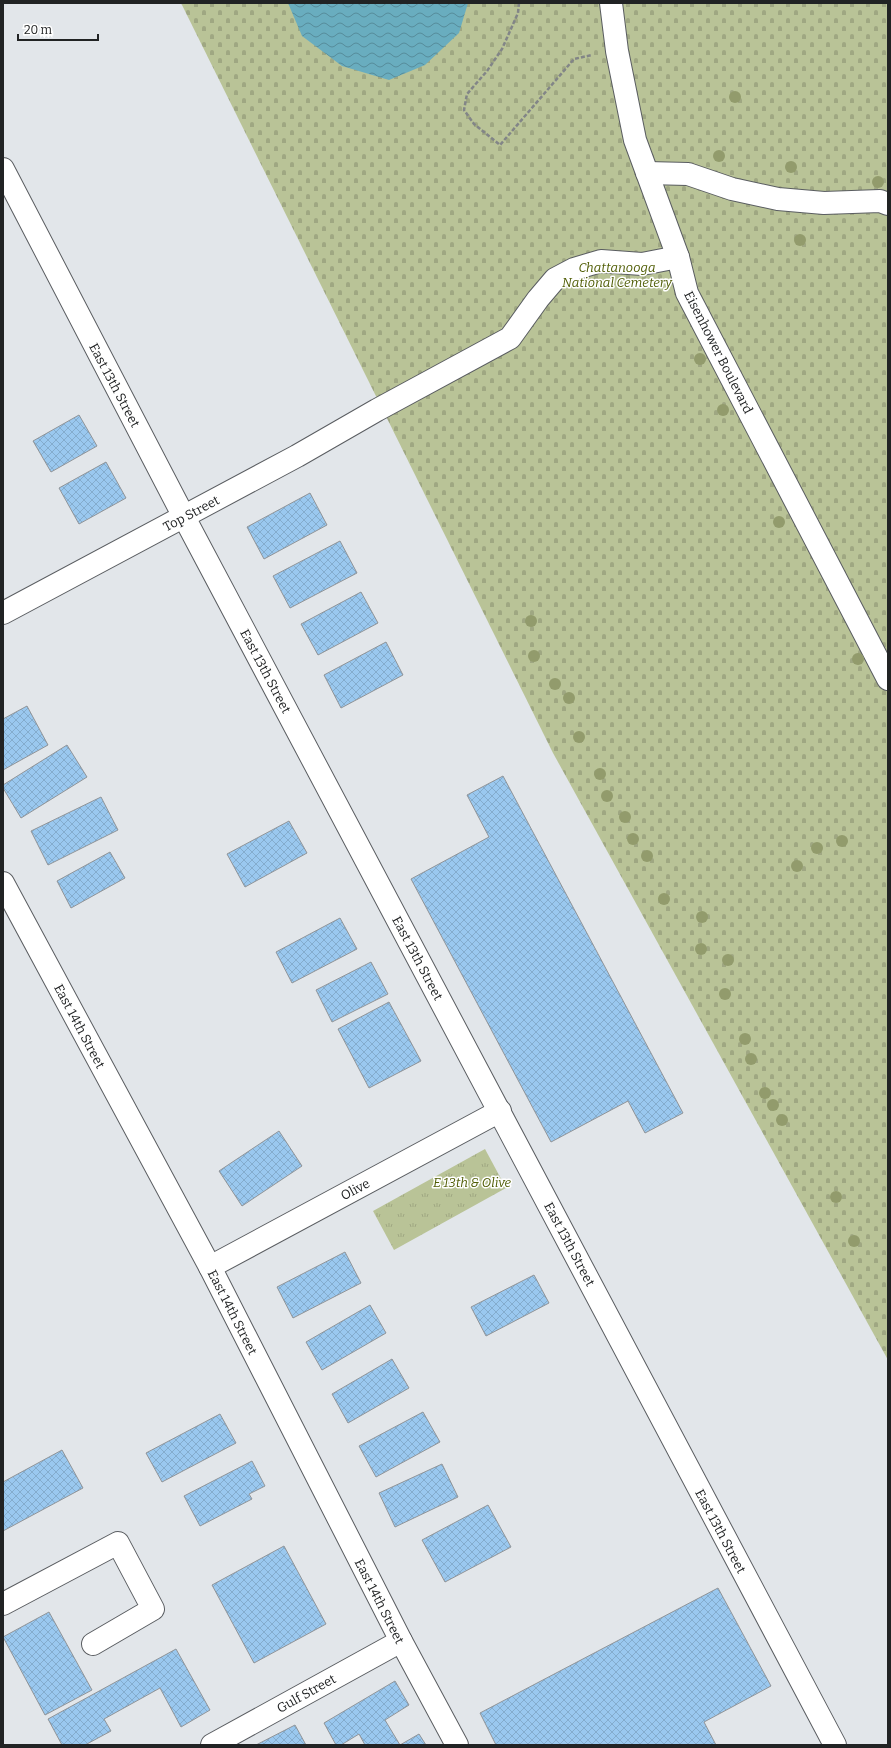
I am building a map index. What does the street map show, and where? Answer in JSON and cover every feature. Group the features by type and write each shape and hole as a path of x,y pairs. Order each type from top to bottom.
{"street":[{"name":"Eisenhower Boulevard","path":"611,3 617,51 635,140 678,257 687,293 888,679"},
{"name":"East 13th Street","path":"3,170 184,517 835,1745"},
{"path":"647,173 688,174 732,189 778,200 824,203 880,201 888,204"},
{"name":"Top Street","path":"3,613 297,456 376,410 510,338 538,299 555,279 574,269 601,261 642,264 678,257"},
{"name":"East 14th Street","path":"3,882 210,1267 401,1641 457,1745"},
{"name":"Olive","path":"210,1267 500,1111"},
{"path":"3,1604 118,1543 153,1609 93,1644"},
{"name":"Gulf Street","path":"212,1745 401,1641"}],"path":[{"path":"519,3 518,13 502,49 487,71 467,94 464,110 474,124 500,145 574,59 617,51"}],"green space":[{"name":"Chattanooga National Cemetery","path":"181,3 888,3 888,1360 553,753"},
{"name":"E 13th & Olive","path":"485,1149 506,1188 394,1250 373,1211"}],"water":[{"path":"288,3 468,3 459,33 425,65 389,80 342,66 302,36"}],"building":[{"path":"79,415 97,446 51,472 33,441"},
{"path":"106,462 126,498 79,524 59,488"},
{"path":"310,493 327,525 264,559 247,527"},
{"path":"340,541 357,573 290,608 273,576"},
{"path":"361,592 378,623 318,655 301,624"},
{"path":"386,642 403,675 341,708 324,675"},
{"path":"27,706 48,745 3,770 3,719"},
{"path":"67,745 87,777 21,818 3,788 3,785"},
{"path":"503,776 683,1113 645,1133 628,1101 551,1142 411,879 489,837 467,795"},
{"path":"101,797 118,830 48,865 31,831"},
{"path":"289,821 307,853 245,887 227,854"},
{"path":"110,852 125,878 71,908 57,881"},
{"path":"340,918 357,949 292,983 276,952"},
{"path":"371,962 388,994 332,1022 316,990"},
{"path":"389,1002 421,1061 369,1088 338,1029"},
{"path":"279,1131 302,1166 242,1206 219,1171"},
{"path":"345,1252 361,1283 293,1318 277,1287"},
{"path":"534,1275 549,1303 486,1336 471,1307"},
{"path":"370,1305 386,1333 322,1370 306,1342"},
{"path":"392,1359 409,1388 348,1423 332,1394"},
{"path":"423,1412 440,1442 376,1477 359,1446"},
{"path":"220,1414 236,1443 162,1482 146,1453"},
{"path":"62,1450 83,1488 3,1531 3,1482"},
{"path":"252,1461 265,1486 249,1494 252,1499 200,1526 184,1496"},
{"path":"442,1464 458,1497 395,1527 379,1493"},
{"path":"488,1505 511,1547 445,1582 422,1540"},
{"path":"284,1546 326,1624 254,1663 212,1585"},
{"path":"718,1588 771,1686 704,1722 716,1745 496,1745 480,1713"},
{"path":"49,1612 92,1690 45,1715 3,1637"},
{"path":"176,1649 210,1710 181,1727 160,1688 104,1719 111,1731 85,1745 62,1745 48,1719"},
{"path":"395,1681 409,1705 385,1720 400,1745 365,1745 359,1734 341,1745 336,1745 324,1723"},
{"path":"295,1725 306,1745 256,1745"},
{"path":"419,1734 426,1745 400,1745"}]}
